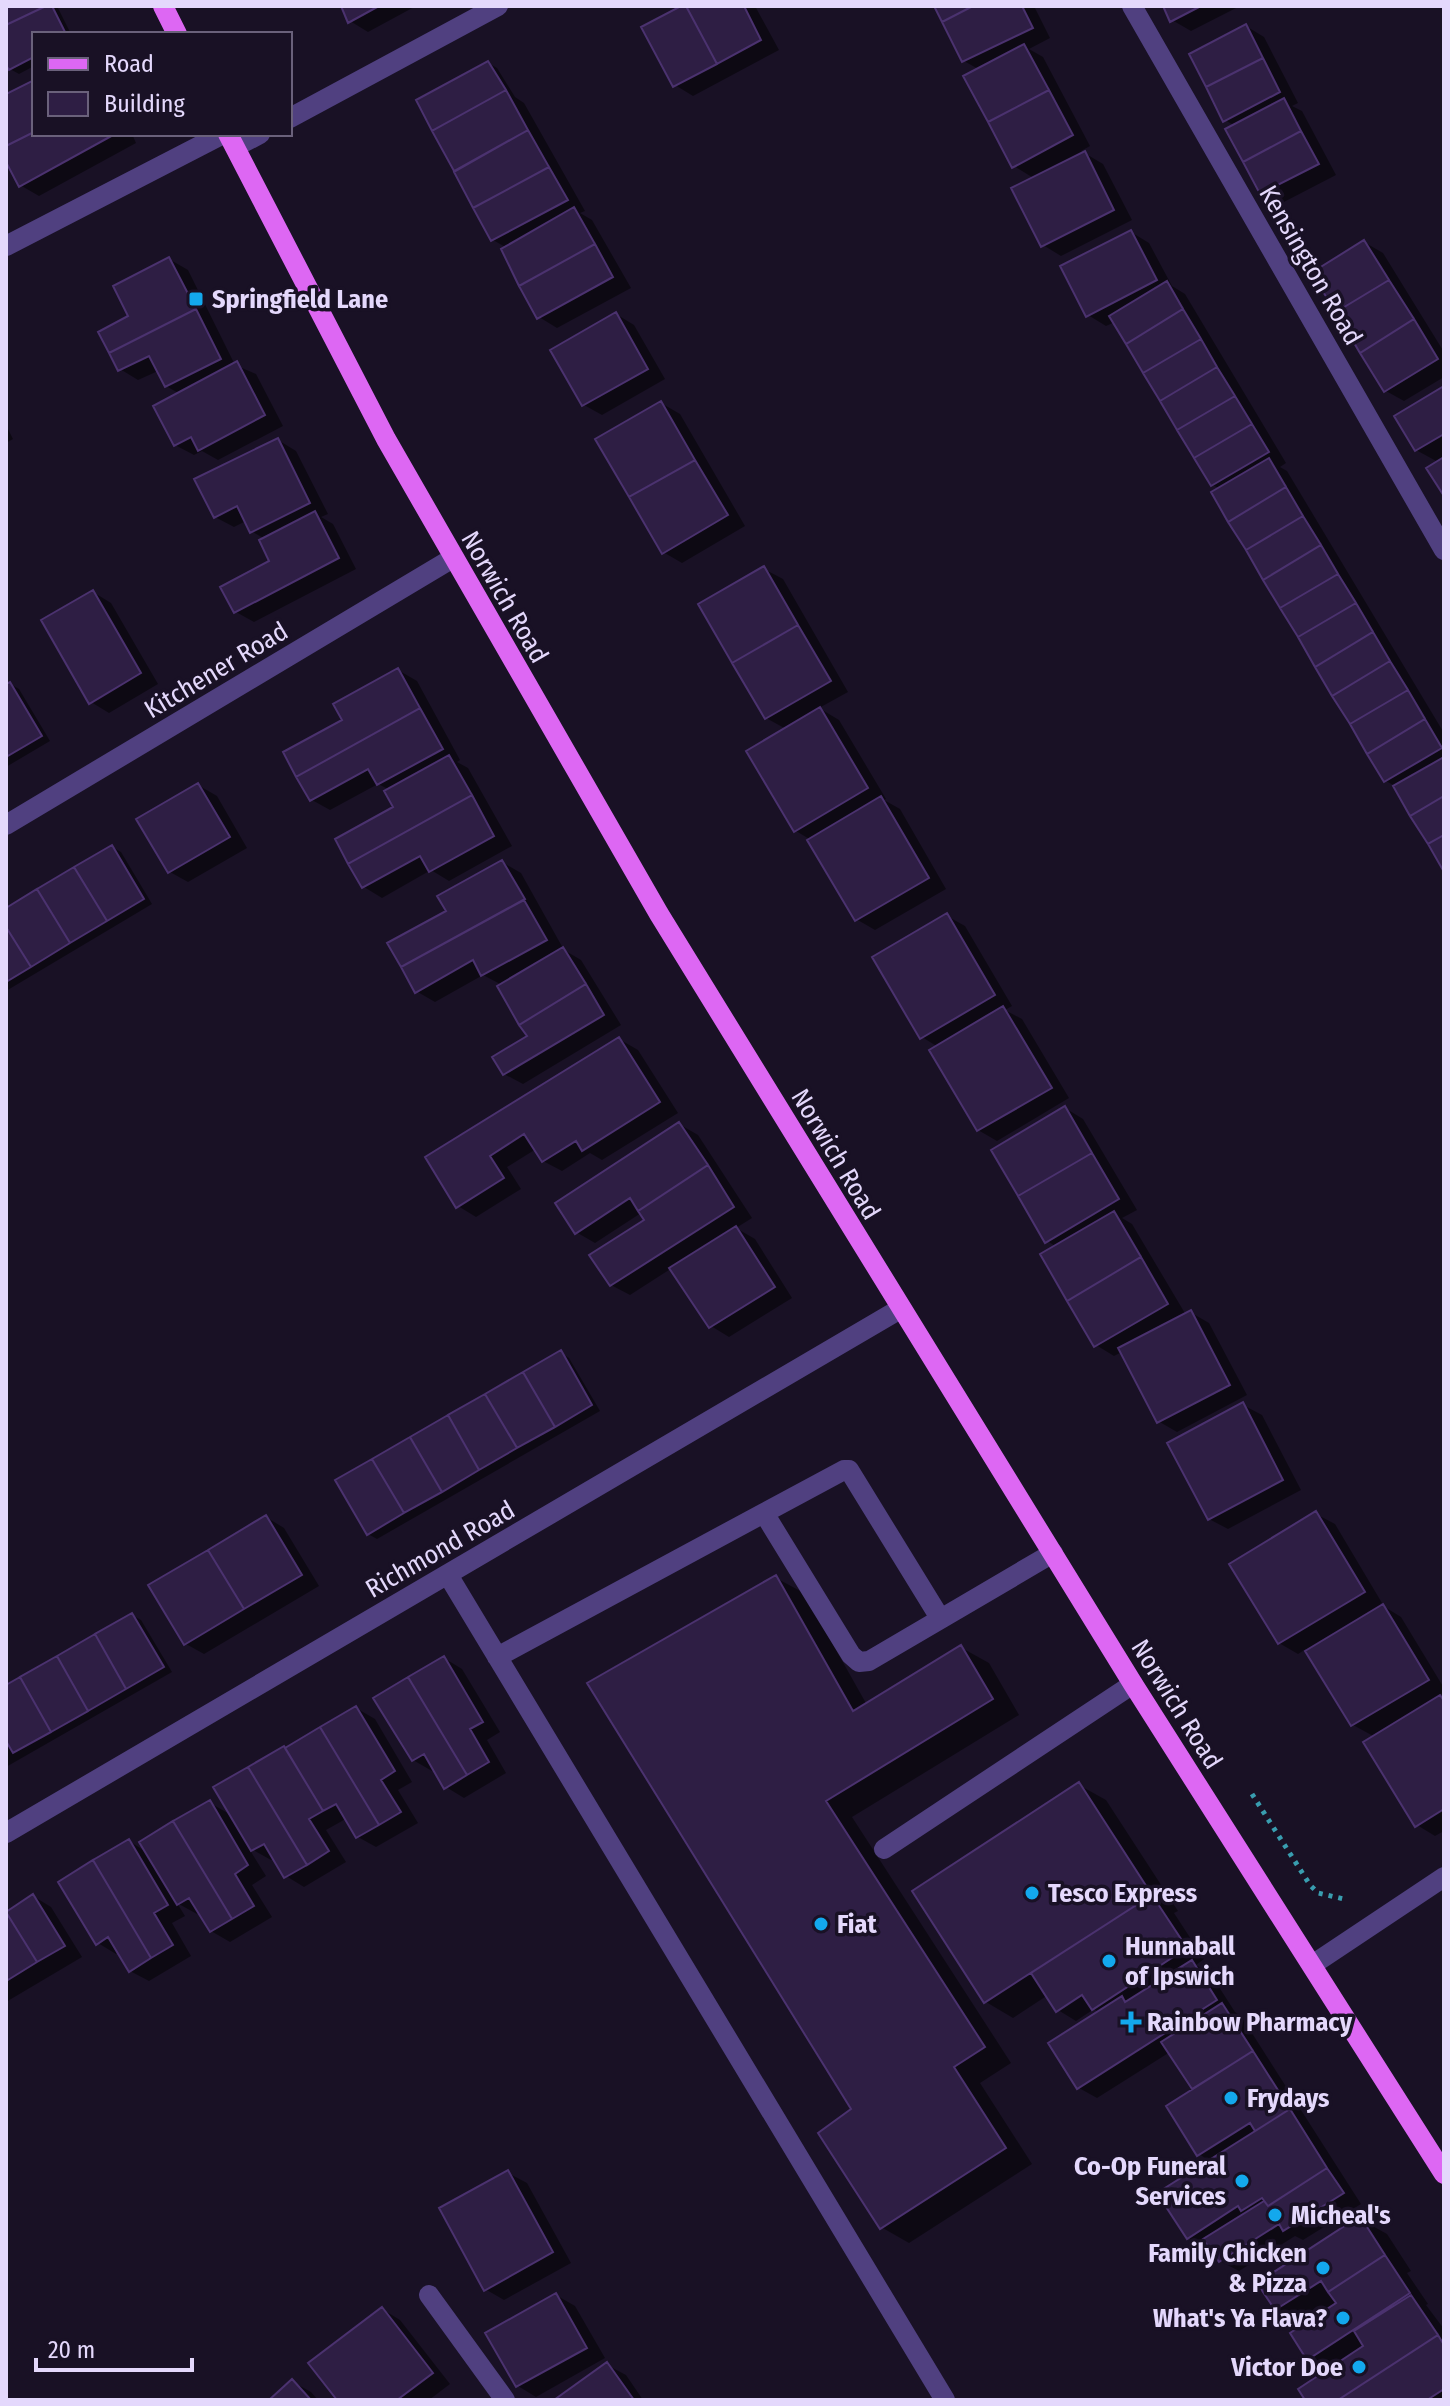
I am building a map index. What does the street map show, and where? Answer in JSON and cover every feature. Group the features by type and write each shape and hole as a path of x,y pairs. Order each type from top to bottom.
{"main road":[{"path":"163,6 176,32"},
{"name":"Norwich Road","path":"229,138 386,439 659,914 1133,1684 1444,2174"}],"street":[{"path":"292,117 498,6"},
{"name":"Kensington Road","path":"1132,6 1444,550"},
{"path":"6,246 229,138"},
{"name":"Kitchener Road","path":"6,825 453,558"},
{"name":"Richmond Road","path":"6,1833 900,1309"},
{"path":"497,1657 844,1470 849,1470 940,1618"},
{"path":"764,1513 851,1655 859,1662 869,1661 1053,1553"},
{"path":"448,1575 945,2400"},
{"path":"884,1849 1133,1684"},
{"path":"1312,1965 1444,1877"},
{"path":"429,2295 505,2400"}],"path":[{"path":"1248,1789 1310,1885 1327,1896 1343,1898 1364,1930"}],"building":[{"path":"6,6 46,6 6,25"},
{"path":"52,6 65,32 32,32 32,58 9,70 6,65 6,25"},
{"path":"341,6 379,6 348,23"},
{"path":"686,6 717,64 673,87 641,27"},
{"path":"686,6 744,6 761,40 717,64"},
{"path":"934,6 973,6 942,22"},
{"path":"973,6 1022,6 1033,28 962,62 942,22"},
{"path":"1163,6 1201,6 1170,22"},
{"path":"1246,24 1263,58 1206,87 1189,54"},
{"path":"1024,44 1049,90 988,122 963,76"},
{"path":"1263,58 1280,92 1223,122 1206,87"},
{"path":"488,61 506,90 432,131 416,100"},
{"path":"32,81 32,133 6,146 6,94"},
{"path":"506,90 528,130 454,171 432,131"},
{"path":"1049,90 1073,135 1012,168 988,122"},
{"path":"1284,98 1301,131 1243,162 1225,129"},
{"path":"528,130 549,167 473,208 454,172"},
{"path":"1301,131 1319,164 1260,194 1243,162"},
{"path":"32,133 32,136 111,136 19,187 6,162 6,146"},
{"path":"1085,151 1114,210 1041,247 1011,188"},
{"path":"549,167 568,200 491,241 473,208"},
{"path":"574,207 595,244 519,286 501,249"},
{"path":"1131,230 1157,280 1086,317 1060,266"},
{"path":"1364,240 1389,280 1336,312 1311,273"},
{"path":"595,244 613,277 537,319 519,286"},
{"path":"169,257 196,309 109,353 98,332 128,316 113,286"},
{"path":"1389,280 1414,319 1360,353 1336,312"},
{"path":"1167,281 1183,309 1126,344 1109,316"},
{"path":"196,309 221,359 165,387 149,356 118,371 109,353"},
{"path":"1183,309 1201,339 1143,373 1126,344"},
{"path":"616,312 648,369 582,406 550,350"},
{"path":"1414,319 1438,359 1384,392 1360,353"},
{"path":"1201,339 1217,367 1160,401 1143,373"},
{"path":"237,361 265,415 198,451 191,437 174,446 153,406"},
{"path":"1217,367 1235,396 1177,430 1160,401"},
{"path":"1444,386 1444,434 1415,451 1394,416"},
{"path":"1235,396 1252,424 1194,458 1177,430"},
{"path":"661,401 695,460 629,497 595,439"},
{"path":"1252,424 1269,452 1211,486 1194,458"},
{"path":"278,438 310,503 250,533 237,506 214,518 194,479"},
{"path":"1444,457 1444,496 1426,468"},
{"path":"1269,458 1286,487 1228,522 1211,492"},
{"path":"695,460 728,515 662,554 629,497"},
{"path":"1286,487 1303,516 1246,550 1228,522"},
{"path":"315,511 339,558 234,613 220,587 269,561 259,540"},
{"path":"1303,516 1321,545 1263,580 1246,550"},
{"path":"1321,545 1338,574 1280,608 1263,580"},
{"path":"764,566 798,625 732,663 698,604"},
{"path":"1338,574 1356,603 1298,637 1280,608"},
{"path":"93,590 141,673 89,704 41,620"},
{"path":"1356,603 1373,632 1315,667 1298,637"},
{"path":"798,625 831,681 765,719 732,663"},
{"path":"1373,632 1390,661 1332,696 1315,667"},
{"path":"1390,661 1408,690 1350,724 1332,696"},
{"path":"398,668 420,708 296,777 283,752 342,720 333,704"},
{"path":"10,682 42,736 6,757 6,684"},
{"path":"1408,690 1425,719 1367,754 1350,724"},
{"path":"820,707 868,788 794,832 746,751"},
{"path":"420,708 443,749 377,785 368,769 310,801 296,777"},
{"path":"1425,719 1442,748 1384,782 1367,754"},
{"path":"449,755 472,795 348,864 335,839 393,807 384,791"},
{"path":"1444,757 1444,796 1410,816 1393,786"},
{"path":"198,783 230,837 168,873 136,819"},
{"path":"472,795 494,836 429,872 420,856 362,888 348,864"},
{"path":"881,796 929,878 855,921 807,840"},
{"path":"1444,796 1444,835 1428,844 1410,816"},
{"path":"1444,835 1444,872 1428,844"},
{"path":"112,845 144,899 107,921 74,867"},
{"path":"502,860 525,899 401,967 387,943 446,911 437,896"},
{"path":"74,867 107,921 70,943 37,889"},
{"path":"37,889 70,943 31,967 6,927 6,908"},
{"path":"524,900 547,940 481,976 473,960 415,993 401,967"},
{"path":"947,913 995,995 920,1039 872,957"},
{"path":"6,927 31,967 6,982"},
{"path":"563,947 586,984 519,1025 497,986"},
{"path":"586,984 604,1015 503,1075 492,1057 527,1036 519,1025"},
{"path":"1003,1006 1052,1088 977,1131 929,1050"},
{"path":"619,1037 660,1102 582,1151 576,1141 542,1162 524,1134 490,1156 504,1178 456,1208 425,1157"},
{"path":"1065,1106 1092,1153 1018,1196 991,1150"},
{"path":"679,1122 708,1165 638,1211 630,1198 575,1234 555,1203"},
{"path":"1092,1153 1119,1199 1045,1243 1018,1196"},
{"path":"708,1165 734,1207 610,1286 589,1255 644,1220 638,1211"},
{"path":"1114,1211 1141,1257 1067,1301 1040,1254"},
{"path":"736,1226 775,1287 709,1328 669,1268"},
{"path":"1141,1257 1168,1304 1094,1347 1067,1301"},
{"path":"1191,1310 1230,1385 1157,1423 1118,1348"},
{"path":"561,1350 592,1405 555,1427 523,1372"},
{"path":"523,1372 555,1427 517,1448 485,1394"},
{"path":"485,1394 517,1448 479,1470 448,1415"},
{"path":"1243,1402 1283,1480 1208,1520 1167,1443"},
{"path":"448,1415 479,1470 442,1492 410,1437"},
{"path":"410,1437 442,1492 404,1513 372,1459"},
{"path":"372,1459 404,1513 367,1535 335,1480"},
{"path":"1316,1511 1365,1592 1278,1644 1229,1564"},
{"path":"266,1515 302,1575 244,1609 208,1550"},
{"path":"208,1550 244,1609 184,1645 148,1585"},
{"name":"Fiat","path":"776,1575 853,1711 961,1645 993,1699 826,1801 985,2047 954,2067 1006,2148 880,2229 818,2133 851,2109 587,1683"},
{"path":"1383,1604 1429,1680 1351,1726 1305,1651"},
{"path":"132,1613 164,1667 126,1689 95,1634"},
{"path":"95,1634 126,1689 88,1711 57,1656"},
{"path":"57,1656 88,1711 51,1732 20,1677"},
{"path":"444,1656 483,1722 470,1729 489,1762 467,1775 408,1677"},
{"path":"20,1677 51,1732 13,1753 6,1741 6,1685"},
{"path":"408,1677 467,1775 444,1789 424,1754 412,1761 373,1698"},
{"path":"1440,1695 1444,1701 1444,1809 1415,1827 1363,1742"},
{"path":"356,1706 395,1771 381,1780 401,1812 379,1825 320,1727"},
{"path":"320,1727 379,1825 356,1838 336,1804 323,1811 285,1748"},
{"path":"284,1746 323,1811 309,1819 329,1851 307,1865 248,1767"},
{"path":"248,1767 307,1865 284,1878 264,1844 251,1851 213,1787"},
{"name":"Tesco Express","path":"1079,1782 1152,1895 984,2003 912,1891"},
{"path":"210,1800 248,1865 235,1874 254,1906 232,1919 173,1821"},
{"path":"173,1821 232,1919 210,1932 189,1898 177,1905 139,1842"},
{"path":"129,1839 168,1905 154,1913 173,1945 151,1958 93,1860"},
{"path":"93,1860 151,1958 129,1972 108,1937 96,1945 58,1882"},
{"path":"33,1894 65,1946 37,1962 6,1912"},
{"name":"Hunnaball of Ipswich","path":"1152,1895 1187,1948 1092,2010 1082,1995 1056,2012 1031,1973"},
{"path":"6,1912 37,1962 8,1980 6,1977"},
{"name":"Rainbow Pharmacy","path":"1192,1960 1217,2000 1077,2089 1048,2043 1122,1996 1125,2002"},
{"path":"1222,2003 1253,2051 1192,2089 1161,2042"},
{"name":"Frydays","path":"1253,2051 1290,2109 1255,2131 1250,2123 1197,2156 1166,2106"},
{"name":"Co-Op Funeral Services","path":"1290,2109 1327,2168 1268,2206 1262,2198 1241,2211 1238,2206 1187,2239 1157,2193"},
{"name":"Micheal's","path":"1327,2168 1344,2193 1283,2231 1279,2224 1219,2262 1203,2239 1264,2201 1268,2206"},
{"path":"508,2170 553,2252 484,2291 439,2208"},
{"name":"Family Chicken & Pizza","path":"1360,2216 1385,2255 1328,2292 1321,2281 1275,2310 1257,2283"},
{"name":"What's Ya Flava?","path":"1385,2255 1410,2293 1307,2360 1290,2333 1336,2303 1328,2292"},
{"path":"556,2293 587,2348 516,2387 485,2333"},
{"name":"Victor Doe","path":"1411,2295 1438,2335 1338,2400 1305,2400 1298,2389 1363,2346 1354,2331"},
{"path":"382,2307 433,2373 397,2400 337,2400 308,2363"},
{"path":"1438,2335 1444,2345 1444,2389 1427,2400 1338,2400"},
{"path":"607,2362 634,2400 554,2400"},
{"path":"292,2379 311,2400 269,2400"}],"place":[{"name":"Springfield Lane","path":"196,299"},
{"name":"Tesco Express","path":"1032,1893"},
{"name":"Fiat","path":"821,1924"},
{"name":"Hunnaball of Ipswich","path":"1109,1961"},
{"name":"Rainbow Pharmacy","path":"1131,2022"},
{"name":"Frydays","path":"1231,2098"},
{"name":"Co-Op Funeral Services","path":"1242,2181"},
{"name":"Micheal's","path":"1275,2215"},
{"name":"Family Chicken & Pizza","path":"1323,2268"},
{"name":"What's Ya Flava?","path":"1343,2318"},
{"name":"Victor Doe","path":"1359,2367"}]}
